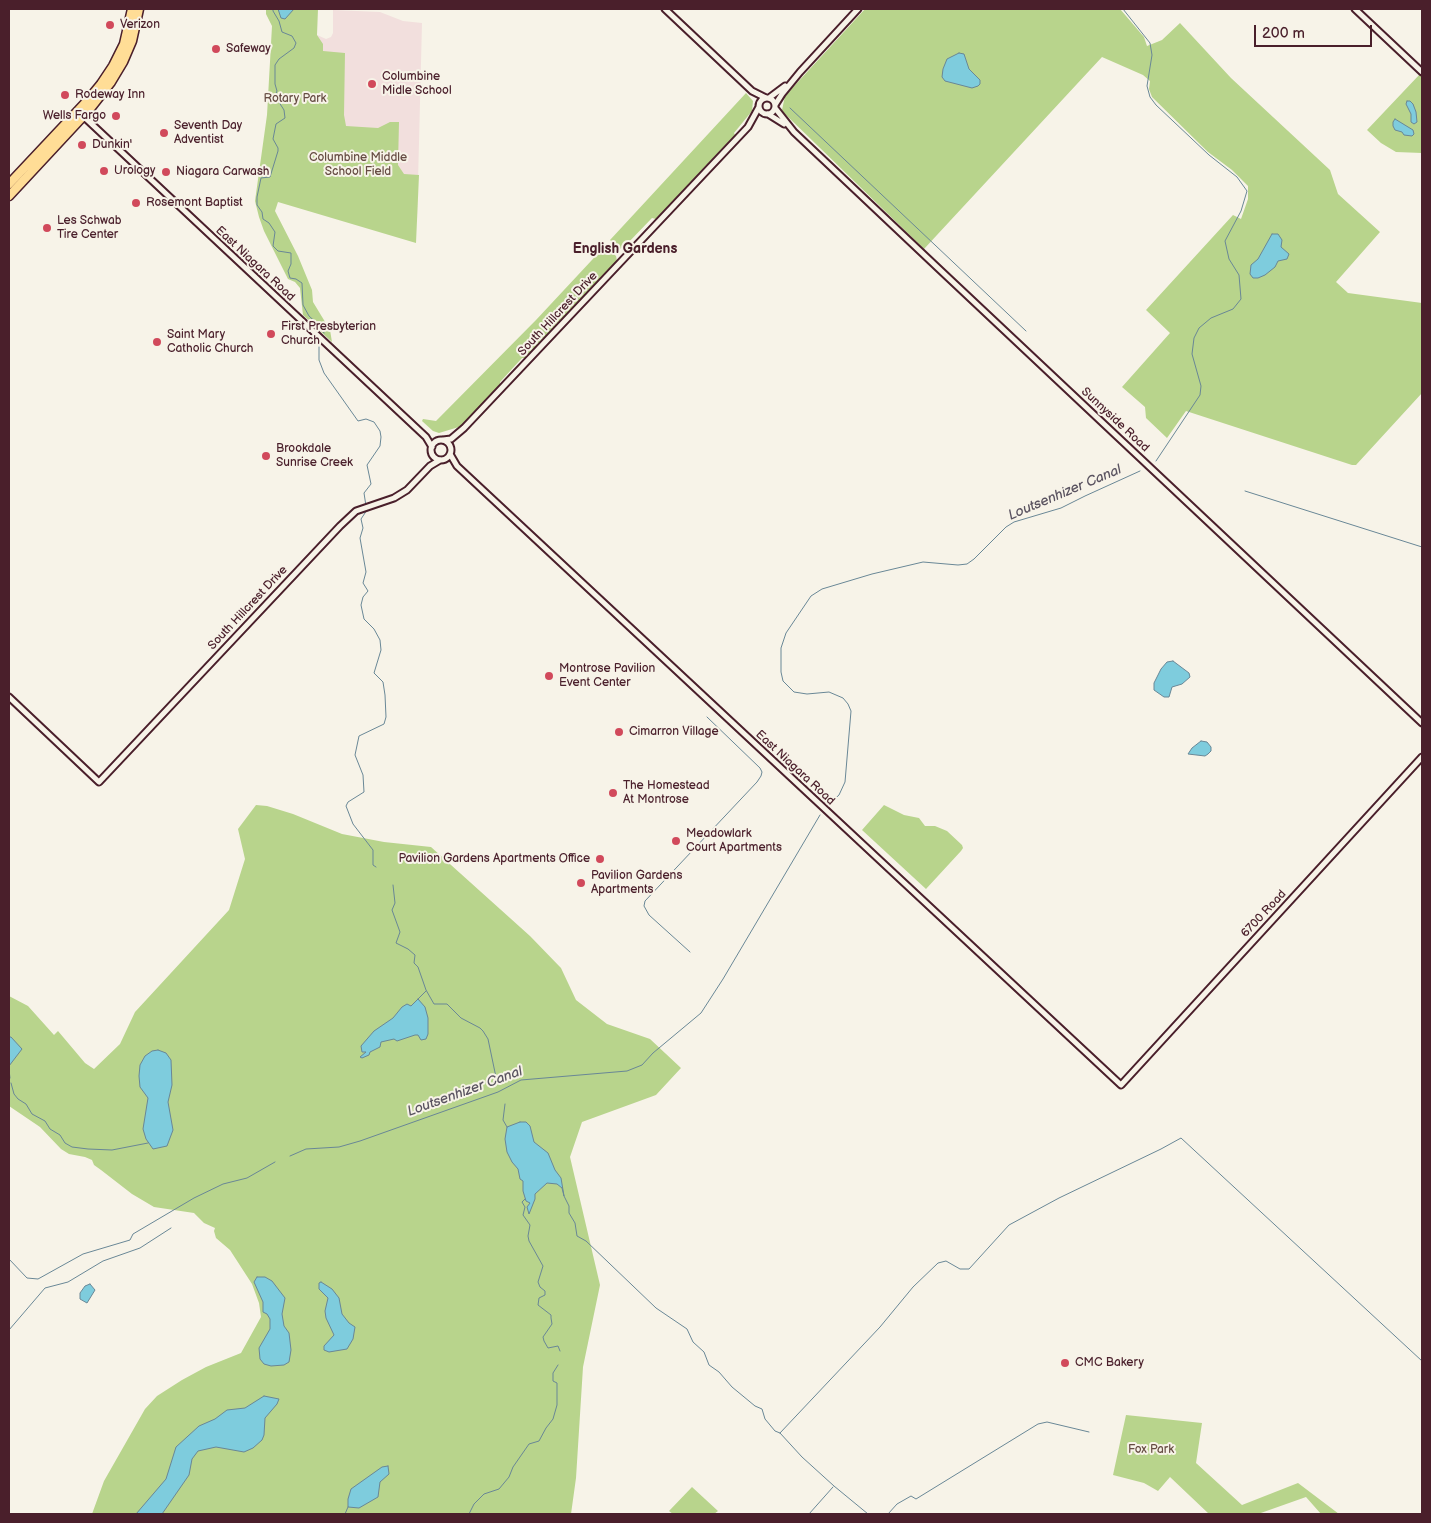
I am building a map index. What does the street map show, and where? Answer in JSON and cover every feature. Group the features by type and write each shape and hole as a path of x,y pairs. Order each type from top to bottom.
{"highway":[{"path":"9,196 80,114 113,66 124,44 132,9"},
{"path":"9,184 111,82 123,62 135,29 139,9"}],"street":[{"path":"665,9 752,91 774,101 775,106"},
{"path":"748,127 767,114 772,113 782,94 800,72 858,9"},
{"path":"1354,9 1422,72"},
{"path":"748,127 761,100 768,98 800,72"},
{"path":"752,91 761,111 767,114"},
{"name":"Sunnyside Road","path":"775,106 780,116 794,132"},
{"name":"East Niagara Road","path":"80,114 429,440 432,450"},
{"name":"Sunnyside Road","path":"767,114 778,119 794,132 1422,723"},
{"name":"South Hillcrest Drive","path":"442,440 451,439 464,428 748,127"},
{"name":"South Hillcrest Drive","path":"450,452 455,440 464,428"},
{"name":"East Niagara Road","path":"419,431 442,440"},
{"path":"442,440 449,444 450,452 448,458 441,460 435,458 432,450 435,442 442,440"},
{"name":"South Hillcrest Drive","path":"426,469 432,450"},
{"name":"East Niagara Road","path":"450,452 457,466 1121,1085"},
{"name":"East Niagara Road","path":"441,460 457,466"},
{"name":"South Hillcrest Drive","path":"9,697 99,782 336,530 356,512 394,498 407,490 426,469 441,460"},
{"name":"6700 Road","path":"1121,1085 1422,758"}],"shaded area":[{"name":"Columbine Midle School","path":"333,10 380,12 403,21 422,23 417,222 294,131 317,35 326,39 331,37 333,33"}],"green space":[{"path":"266,9 318,9 317,35 323,44 323,51 345,53 344,115 346,126 378,128 390,122 399,122 398,165 404,174 419,175 416,243 278,202 275,211 298,256 312,290 313,302 330,330 332,342 303,315 300,288 295,282 288,279 264,231 255,201 267,115 272,26 266,14"},
{"path":"865,9 1120,9 1144,37 1147,46 1162,40 1180,23 1231,78 1330,170 1338,194 1380,232 1336,282 1348,293 1422,303 1422,393 1356,465 1186,411 1167,438 1146,418 1145,407 1122,387 1170,333 1146,310 1233,215 1241,219 1248,199 1248,186 1232,170 1208,152 1152,97 1149,89 1150,81 1143,75 1102,57 924,249 782,110 785,96"},
{"path":"1420,74 1422,76 1422,153 1396,152 1381,143 1367,130"},
{"path":"746,93 753,101 752,111 734,133 735,135 656,219 652,218 620,249 610,240"},
{"path":"605,246 616,256 617,261 525,358 522,358 462,426 439,433 433,431 422,421 423,419 436,421 536,320"},
{"path":"256,805 267,806 293,814 342,834 384,842 431,847 530,936 561,968 576,1000 607,1024 650,1039 681,1068 656,1095 582,1122 570,1157 600,1285 583,1367 576,1478 571,1514 92,1514 104,1481 145,1409 157,1396 182,1380 206,1367 241,1353 261,1317 259,1303 252,1284 230,1250 216,1238 215,1228 204,1223 194,1213 154,1207 132,1194 94,1165 92,1160 69,1154 61,1149 40,1127 9,1106 9,996 28,1006 54,1035 58,1031 85,1063 94,1069 120,1044 135,1012 229,910 245,859 238,829"},
{"path":"884,805 904,815 919,818 925,826 935,826 947,831 962,845 961,851 926,889 862,830"},
{"name":"Fox Park","path":"1126,1415 1202,1423 1196,1463 1242,1505 1298,1483 1339,1514 1321,1514 1306,1497 1258,1514 1209,1514 1170,1477 1158,1491 1144,1483 1113,1475"},
{"path":"692,1487 718,1511 714,1514 673,1514 669,1511"}],"water":[{"path":"278,9 294,9 285,19 281,18"},
{"path":"959,53 964,54 969,69 980,80 978,86 972,88 945,81 942,77 947,59"},
{"path":"1407,101 1413,104 1416,112 1417,122 1414,124 1411,122 1411,114 1406,104"},
{"path":"1395,119 1413,130 1414,134 1412,136 1404,135 1402,132 1395,130 1393,122"},
{"path":"1272,234 1278,234 1282,240 1281,247 1289,254 1287,259 1278,261 1275,267 1265,275 1253,278 1250,274 1251,265 1258,259"},
{"path":"1173,661 1189,673 1190,677 1182,684 1172,687 1169,697 1164,697 1154,690 1154,683 1167,662"},
{"path":"1201,741 1207,742 1211,747 1211,751 1208,754 1205,756 1188,754 1192,748"},
{"path":"418,999 425,1007 428,1018 428,1034 426,1039 421,1040 418,1035 415,1035 397,1041 394,1039 381,1042 380,1047 370,1052 369,1055 360,1057 366,1052 362,1052 361,1046 374,1031 393,1018 402,1007 407,1004 411,1006"},
{"path":"9,1037 22,1049 9,1066"},
{"path":"158,1050 166,1053 171,1060 172,1085 168,1102 173,1130 167,1146 153,1149 146,1139 143,1129 148,1098 140,1087 139,1076 140,1065 145,1056 152,1051"},
{"path":"520,1122 526,1122 530,1126 534,1142 548,1153 555,1170 561,1178 564,1196 562,1188 557,1184 547,1183 535,1194 529,1214 527,1207 530,1203 526,1201 523,1181 520,1179 518,1169 507,1152 505,1139 507,1127"},
{"path":"257,1277 265,1277 272,1281 285,1298 282,1314 284,1326 289,1333 291,1350 289,1362 284,1365 271,1366 264,1364 260,1359 259,1348 270,1329 270,1319 263,1312 263,1302 254,1282"},
{"path":"321,1282 332,1289 339,1298 342,1314 355,1327 353,1339 347,1349 329,1352 324,1350 324,1346 334,1335 326,1318 325,1311 328,1298 319,1289 319,1283"},
{"path":"90,1284 95,1290 87,1303 80,1299 80,1293 85,1286"},
{"path":"264,1396 279,1399 265,1418 262,1440 253,1448 244,1452 216,1447 198,1451 192,1459 189,1475 162,1514 136,1514 166,1479 176,1447 199,1426 215,1419 227,1410 245,1408"},
{"path":"388,1466 389,1474 380,1482 378,1497 359,1508 348,1507 351,1489 382,1467"}],"waterway":[{"path":"273,9 282,32 292,36 296,43 294,48 279,59 275,65 277,91 275,96 284,110 285,118 276,124 273,139 278,151 270,177 261,178 257,205 262,212 263,219 269,223 275,232 273,246 278,251 291,253 291,264 288,271 290,278 302,283 303,305 309,316 321,327 324,333"},
{"name":"Loutsenhizer Canal","path":"1123,9 1150,43 1152,55 1147,86 1150,97 1209,155 1237,177 1247,191 1241,211 1225,241 1229,259 1239,275 1241,299 1233,309 1211,318 1199,328 1194,338 1192,354 1201,386 1200,395 1156,461"},
{"path":"790,108 1026,331"},
{"path":"319,347 319,360 324,373 358,421 366,419 374,422 380,431 380,446 367,465 371,484 364,493 366,506"},
{"name":"Loutsenhizer Canal","path":"828,805 839,795 845,782 851,711 843,698 829,692 807,694 794,692 783,681 781,672 781,648 786,633 811,596 822,589 872,574 923,562 967,564 1006,527 1014,522 1061,508 1140,471"},
{"path":"1245,491 1422,547"},
{"path":"367,510 361,519 363,528 360,538 366,572 363,583 368,591 363,597 361,605 364,619 374,629 380,640 381,650 374,673 383,682 386,717 384,724 359,736 355,755 363,775 364,792 348,802 346,806 353,824 373,850 373,865 376,867"},
{"path":"690,952 649,915 644,906 645,901 757,782 762,772 707,717"},
{"name":"Loutsenhizer Canal","path":"290,1156 306,1149 339,1147 360,1141 498,1092 521,1080 627,1071 642,1065 653,1053 701,1013 820,815"},
{"path":"393,885 395,903 392,910 400,932 396,943 415,955 414,963 418,967 426,990 434,1004 447,1004 461,1018 483,1031 488,1039 497,1082"},
{"path":"418,999 426,991"},
{"path":"9,1070 10,1078"},
{"path":"11,1083 14,1094 26,1104 32,1114 45,1121 50,1129 60,1135 65,1143 72,1147 112,1150 148,1143"},
{"path":"505,1104 503,1120 507,1127"},
{"path":"780,1433 880,1327 913,1287 938,1263 946,1261 960,1269 969,1269 1009,1225 1059,1198 1181,1138 1422,1361"},
{"name":"Loutsenhizer Canal","path":"9,1259 27,1278 38,1279 83,1254 130,1240 133,1234 194,1198 223,1184 247,1178 275,1162"},
{"path":"564,1196 569,1206 569,1213 575,1223 577,1236 586,1241 656,1308 687,1329 693,1342 704,1352 709,1365 719,1372 732,1387 755,1406 762,1409 765,1419 775,1431 780,1433 802,1457 868,1514"},
{"path":"525,1199 522,1202 525,1207 523,1215 530,1225 529,1241 543,1266 538,1282 545,1291 545,1295 539,1298 538,1305 551,1315 552,1324 543,1337 548,1348 558,1346 560,1351"},
{"path":"9,1330 45,1288 68,1282 103,1261 140,1248 171,1228"},
{"path":"469,1514 474,1504 484,1494 499,1489 509,1477 513,1467 529,1444 539,1441 553,1419 557,1405 557,1383 553,1381 553,1373 558,1365"},
{"path":"888,1514 897,1504 911,1496 916,1499 1038,1424 1047,1422 1089,1432"},
{"path":"809,1514 833,1487"},
{"path":"345,1514 348,1507"}],"place":[{"name":"Verizon","path":"110,25"},
{"name":"Safeway","path":"216,49"},
{"name":"Columbine Midle School","path":"372,84"},
{"name":"Rodeway Inn","path":"65,95"},
{"name":"Wells Fargo","path":"116,116"},
{"name":"Seventh Day Adventist","path":"164,133"},
{"name":"Dunkin'","path":"82,145"},
{"name":"Urology","path":"104,171"},
{"name":"Niagara Carwash","path":"166,172"},
{"name":"Rosemont Baptist","path":"136,203"},
{"name":"Les Schwab Tire Center","path":"47,228"},
{"name":"First Presbyterian Church","path":"271,334"},
{"name":"Saint Mary Catholic Church","path":"157,342"},
{"name":"Brookdale Sunrise Creek","path":"266,456"},
{"name":"Montrose Pavilion Event Center","path":"549,676"},
{"name":"Cimarron Village","path":"619,732"},
{"name":"The Homestead At Montrose","path":"613,793"},
{"name":"Meadowlark Court Apartments","path":"676,841"},
{"name":"Pavilion Gardens Apartments Office","path":"600,859"},
{"name":"Pavilion Gardens Apartments","path":"581,883"},
{"name":"CMC Bakery","path":"1065,1363"}],"district":[{"name":"English Gardens","path":"625,249"}],"park label":[{"name":"Rotary Park","path":"295,99"},
{"name":"Columbine Middle School Field","path":"358,165"}]}
